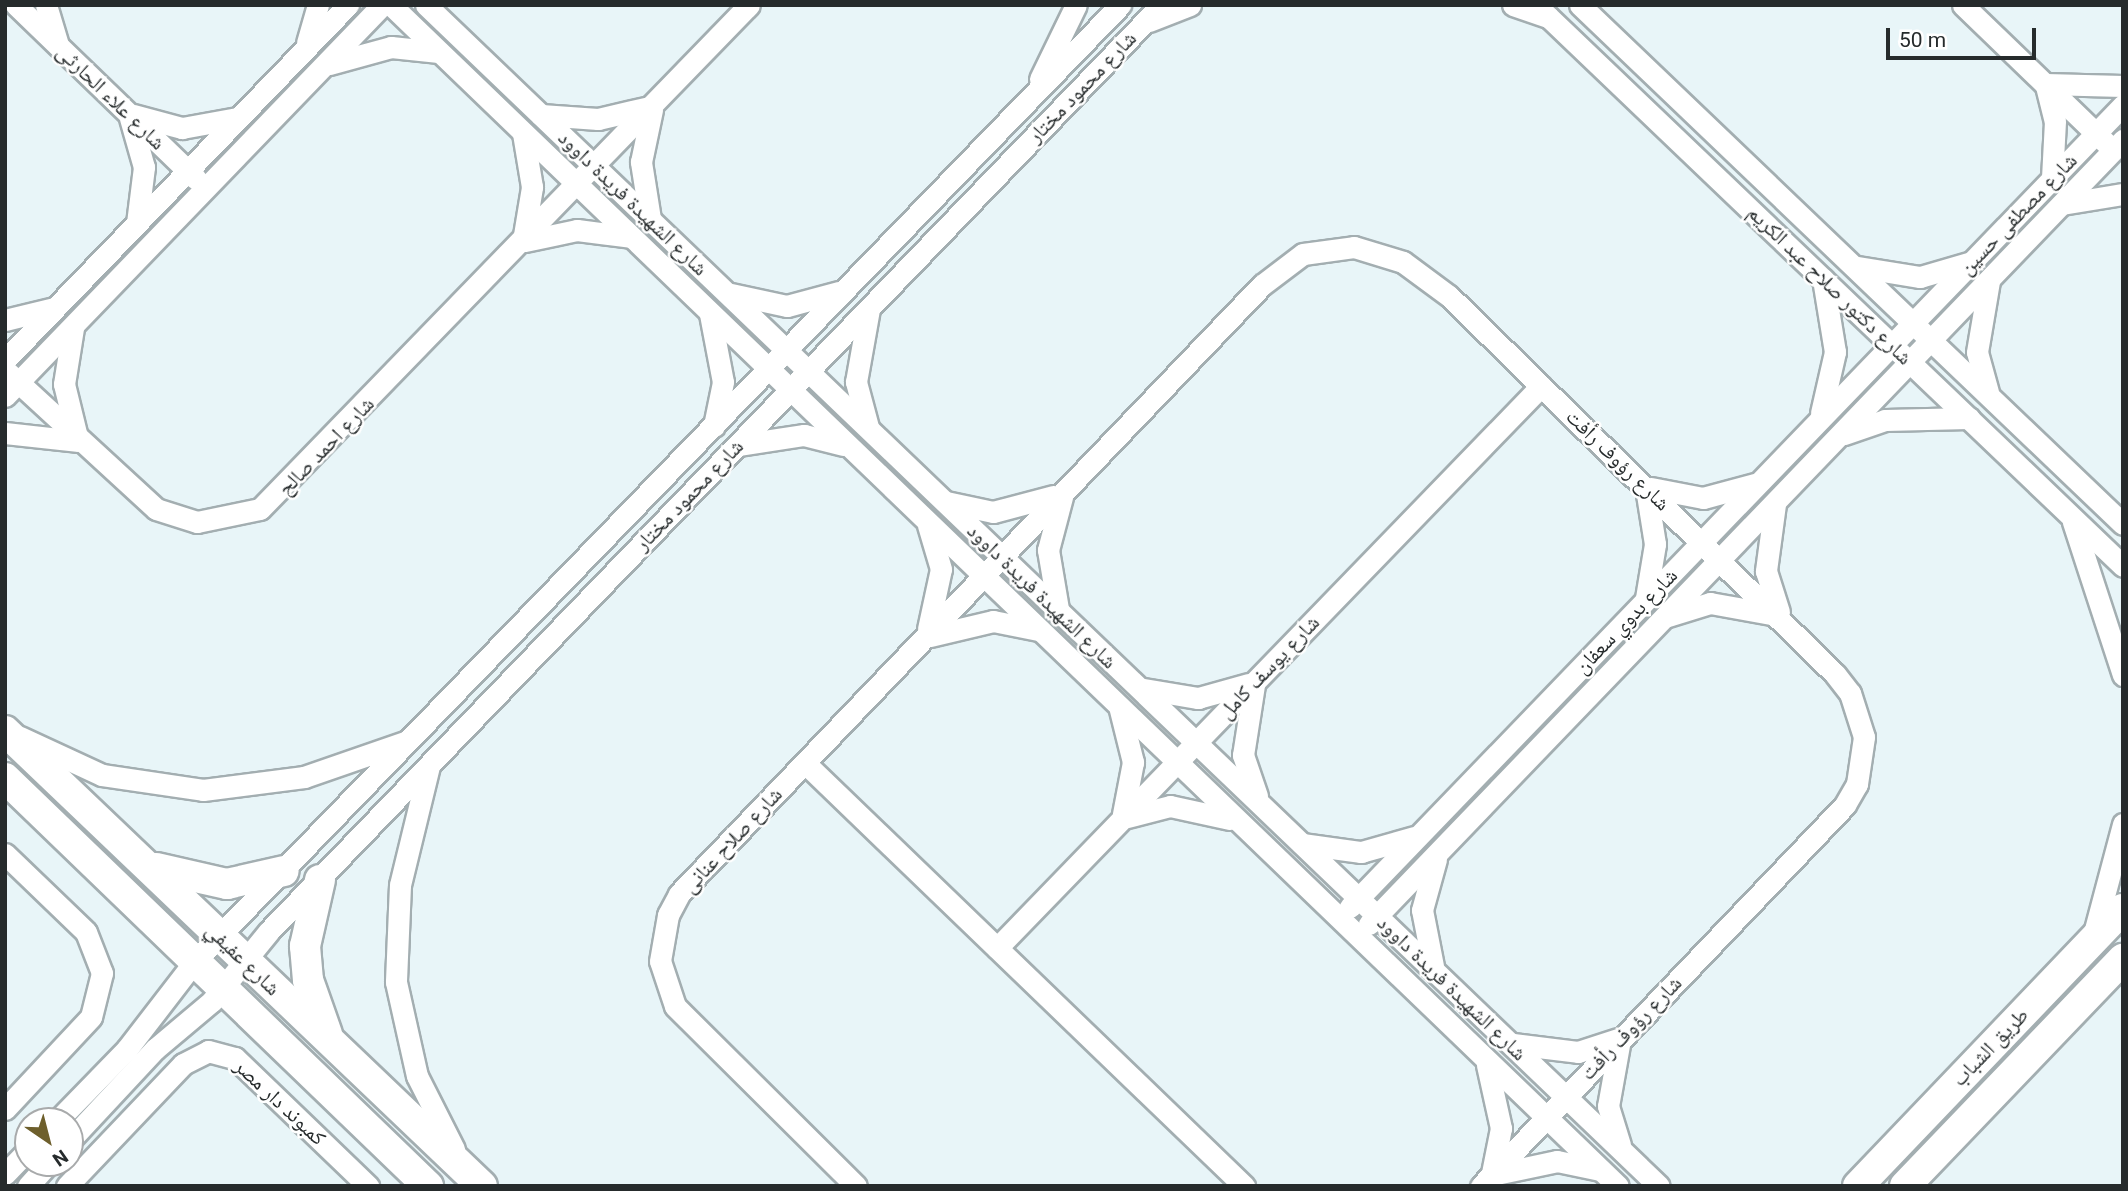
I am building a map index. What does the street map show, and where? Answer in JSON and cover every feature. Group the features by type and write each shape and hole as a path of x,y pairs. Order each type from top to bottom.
{"street":[{"name":"شارع علاء الحارثى","path":"16,5 205,188"},
{"path":"46,5 59,47"},
{"path":"304,50 318,5"},
{"path":"5,360 348,5"},
{"path":"10,383 74,325 382,5"},
{"name":"شارع الشهيدة فريدة داوود","path":"391,5 1618,1186"},
{"name":"شارع الشهيدة فريدة داوود","path":"426,5 1658,1186"},
{"path":"446,5 456,33"},
{"name":"شارع احمد صالح","path":"10,383 138,497 175,518 218,522 260,509 595,167 749,5"},
{"path":"1032,97 1076,5"},
{"name":"شارع محمود مختار","path":"71,1107 127,1049 194,962 221,938 414,739 1120,5"},
{"name":"شارع محمود مختار","path":"84,1125 155,1049 223,990 244,961 429,765 1161,5"},
{"path":"1144,23 1190,5"},
{"path":"1513,5 1543,11"},
{"name":"شارع دكتور صلاح عبد الكريم","path":"1580,5 2123,524"},
{"path":"1963,5 2096,133 2120,150"},
{"name":"شارع دكتور صلاح عبد الكريم","path":"1543,11 2123,566"},
{"path":"321,68 366,50 439,52"},
{"path":"2045,84 2123,86"},
{"path":"2045,84 2055,121 2052,178"},
{"path":"541,115 598,119 654,105 641,162 650,220"},
{"name":"شارع مصطفى حسين","path":"1913,324 2123,105"},
{"path":"128,113 182,128 239,117"},
{"path":"128,113 144,167 137,223"},
{"path":"523,133 532,187 523,241 577,230 631,237"},
{"name":"شارع مصطفى حسين","path":"1931,341 2060,205 2120,150"},
{"path":"2060,205 2123,194"},
{"name":"شارع رؤوف رأفت","path":"983,576 1281,267 1328,247 1354,247 1403,262 1449,296 1781,618 1850,693 1864,737 1857,784 1830,822 1565,1096"},
{"path":"1844,257 1865,271 1892,277 1920,277 1973,260"},
{"path":"1990,278 1977,352 1990,397"},
{"path":"1818,422 1836,352 1824,279"},
{"path":"726,292 787,306 847,289"},
{"path":"5,320 56,307"},
{"path":"869,307 856,382 869,429"},
{"path":"709,312 723,382 714,427"},
{"name":"شارع بدوي سعفان","path":"1339,918 1913,324"},
{"path":"5,433 79,442 64,384 74,325"},
{"name":"شارع بدوي سعفان","path":"1357,936 1931,341"},
{"name":"شارع يوسف كامل","path":"997,948 1541,386"},
{"path":"1836,438 1885,420 1969,418"},
{"path":"736,446 804,435 848,446"},
{"path":"1645,601 1655,544 1645,486 1703,498 1759,483"},
{"path":"945,502 993,512 1031,505 1065,489"},
{"path":"1059,611 1048,550 1065,489"},
{"path":"2088,491 2123,508"},
{"path":"1663,618 1710,603 1781,618 1766,571 1777,499"},
{"path":"2071,517 2123,675"},
{"path":"922,640 933,618 941,569 927,521"},
{"name":"شارع صلاح عنانى","path":"856,1186 690,1024 670,995 660,961 668,915 679,894 983,576"},
{"path":"922,640 993,621 1040,631"},
{"path":"1138,688 1198,698 1256,680 1243,755 1262,806"},
{"path":"1119,707 1133,762 1121,820 1170,806 1195,807 1242,825"},
{"path":"5,731 102,775 203,790 304,777 414,739"},
{"name":"شارع عفيفي","path":"5,731 475,1179"},
{"path":"804,762 1244,1186"},
{"path":"429,765 400,885 396,982 417,1076 475,1179"},
{"name":"شارع عفيفي","path":"5,778 428,1186"},
{"path":"2092,941 2123,824"},
{"path":"1301,844 1361,852 1419,835"},
{"path":"1434,972 1422,910 1441,849"},
{"path":"5,854 86,932 102,973 91,1017 5,1109"},
{"path":"142,861 168,874 217,883 284,871"},
{"path":"320,880 305,946 314,1002 332,1044"},
{"name":"طريق الشباب","path":"1858,1186 2123,909"},
{"name":"طريق الشباب","path":"1905,1186 2123,959"},
{"path":"1509,1043 1578,1052 1623,1037"},
{"path":"1622,1151 1608,1082 1623,1037"},
{"name":"كمبوند دار مصر","path":"67,1186 183,1064 208,1051 235,1058 368,1186"},
{"path":"1483,1056 1501,1128 1486,1181"},
{"path":"1486,1181 1565,1096"},
{"path":"1486,1181 1557,1161 1601,1170"}]}
